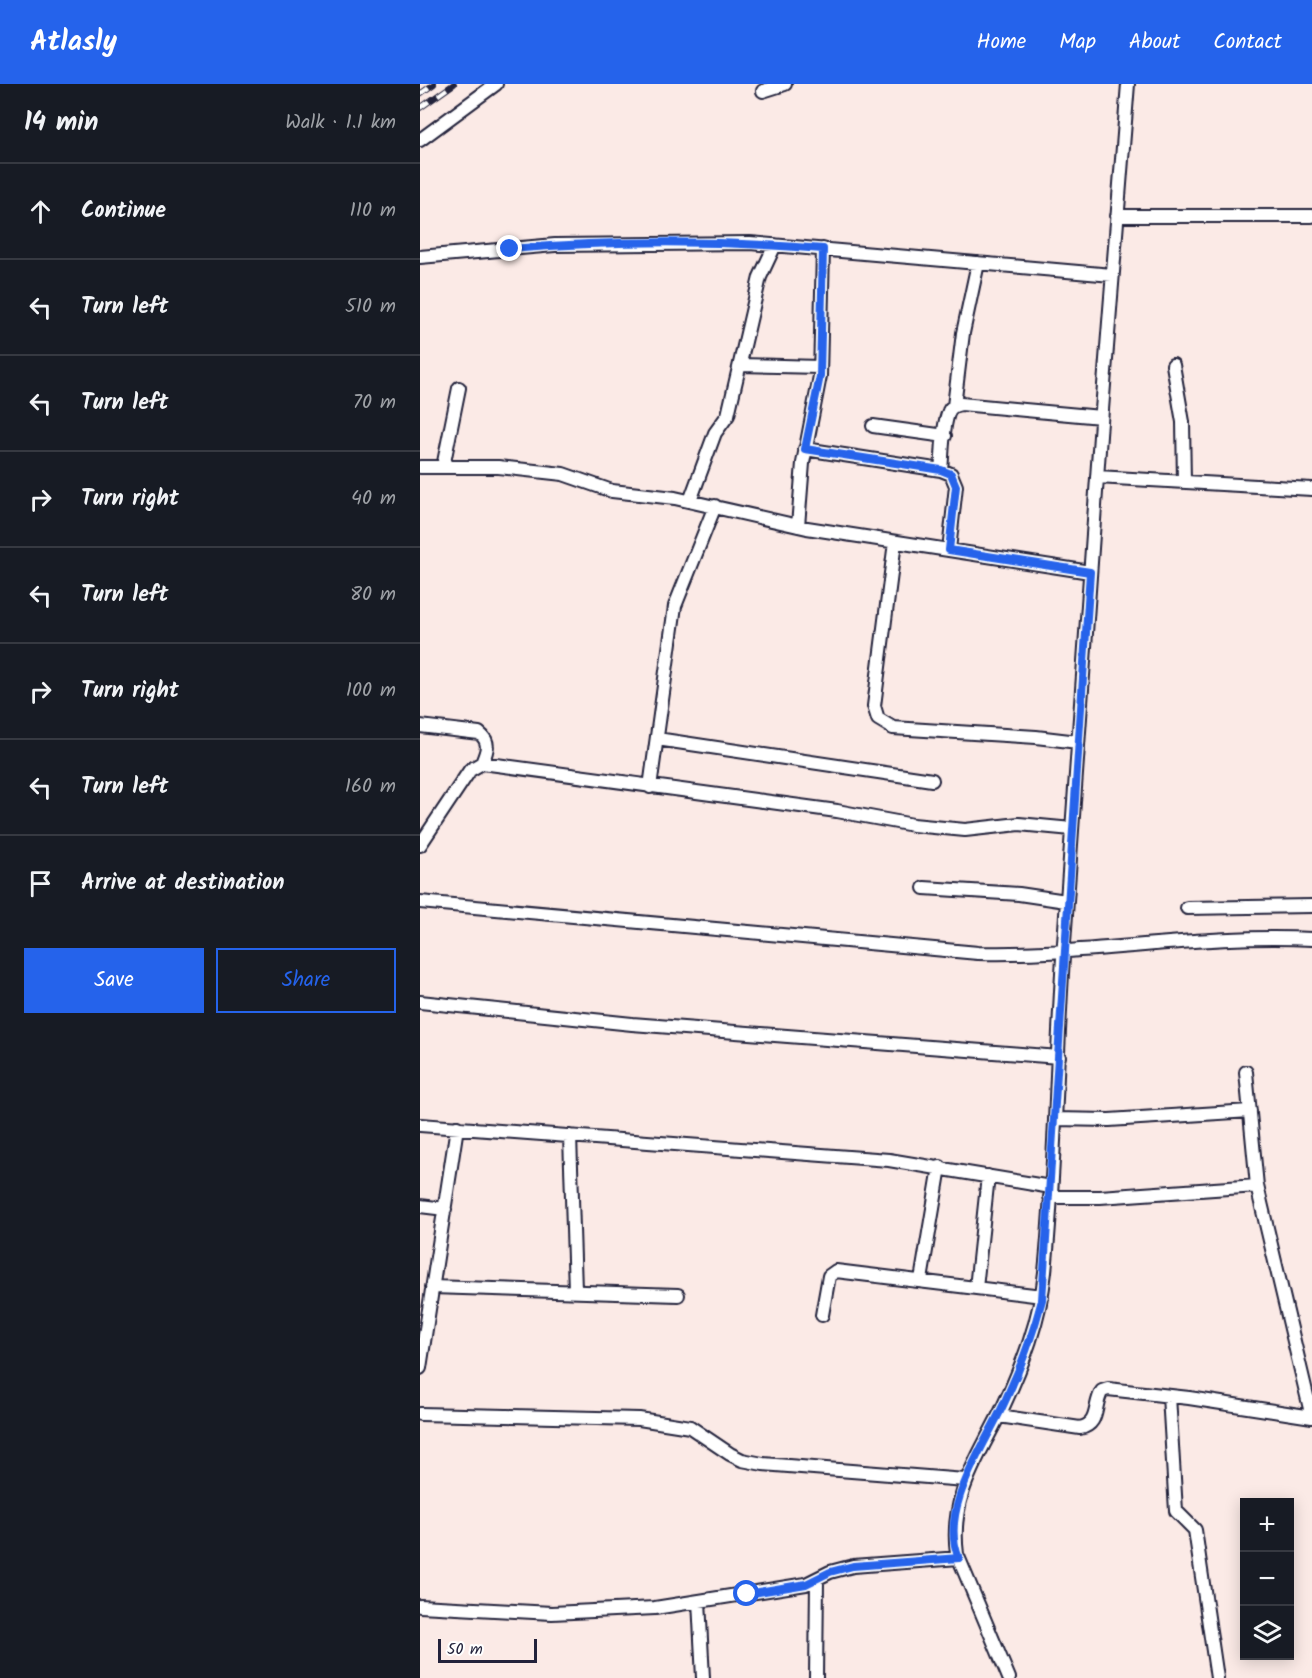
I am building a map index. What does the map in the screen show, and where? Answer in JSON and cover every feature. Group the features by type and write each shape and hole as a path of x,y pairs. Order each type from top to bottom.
{"street":[{"path":"420,140 496,84"},
{"path":"763,91 785,84"},
{"path":"1009,1678 959,1558 954,1532 965,1480 999,1416 1022,1365 1042,1296 1059,1057 1066,901 1128,84"},
{"path":"1117,216 1312,216"},
{"path":"420,257 555,244 750,243 1112,275"},
{"path":"690,501 715,433 728,415 760,277 775,245"},
{"path":"798,526 805,449 820,367 823,249"},
{"path":"954,406 966,317 978,263"},
{"path":"740,365 820,367"},
{"path":"1173,365 1183,422 1184,482"},
{"path":"443,466 459,388"},
{"path":"941,470 950,410 954,406 961,404 1101,417"},
{"path":"873,426 945,436"},
{"path":"805,449 941,470 951,474 956,486 949,550"},
{"path":"420,466 498,466 545,471 563,474 612,490 690,501 798,526 1090,572"},
{"path":"1097,477 1312,489"},
{"path":"650,787 675,606 715,506"},
{"path":"895,542 874,706 878,719 893,728 1036,737 1078,742"},
{"path":"420,726 479,733 485,738 488,746 482,763"},
{"path":"657,739 932,780"},
{"path":"420,845 470,770 482,763 837,811 933,828 965,830 1019,824 1072,829"},
{"path":"924,888 1026,894 1066,901"},
{"path":"420,902 978,953 1016,954 1214,939 1275,937 1312,939"},
{"path":"1186,908 1312,906"},
{"path":"420,1002 632,1024 1059,1057"},
{"path":"999,1416 1080,1428 1093,1422 1097,1398 1102,1390 1169,1396 1312,1417 1257,1186 1246,1072"},
{"path":"1055,1119 1109,1120 1250,1111"},
{"path":"420,1125 888,1160 988,1176 1050,1192 1100,1197 1257,1186"},
{"path":"420,1368 457,1127"},
{"path":"570,1136 575,1290"},
{"path":"921,1280 940,1167"},
{"path":"976,1288 988,1176"},
{"path":"420,1206 445,1209"},
{"path":"822,1315 829,1276 836,1271 1042,1296"},
{"path":"432,1287 678,1295"},
{"path":"1169,1396 1176,1511 1195,1530 1217,1678"},
{"path":"420,1414 639,1419 690,1427 730,1454 753,1462 965,1480"},
{"path":"420,1606 573,1612 655,1608 794,1587 817,1580 830,1572 853,1566 959,1558"},
{"path":"816,1678 817,1580"},
{"path":"699,1601 703,1678"}],"railway":[{"path":"420,94 434,84"},
{"path":"420,108 454,84"}],"route":[{"path":"510,249 555,244 750,243 823,249 820,376 805,449 941,470 951,474 956,486 949,550 1090,572 1063,950 1059,1057 1042,1300 1022,1365 999,1416 965,1480 954,1532 959,1558 841,1568 806,1584 747,1594"}]}
